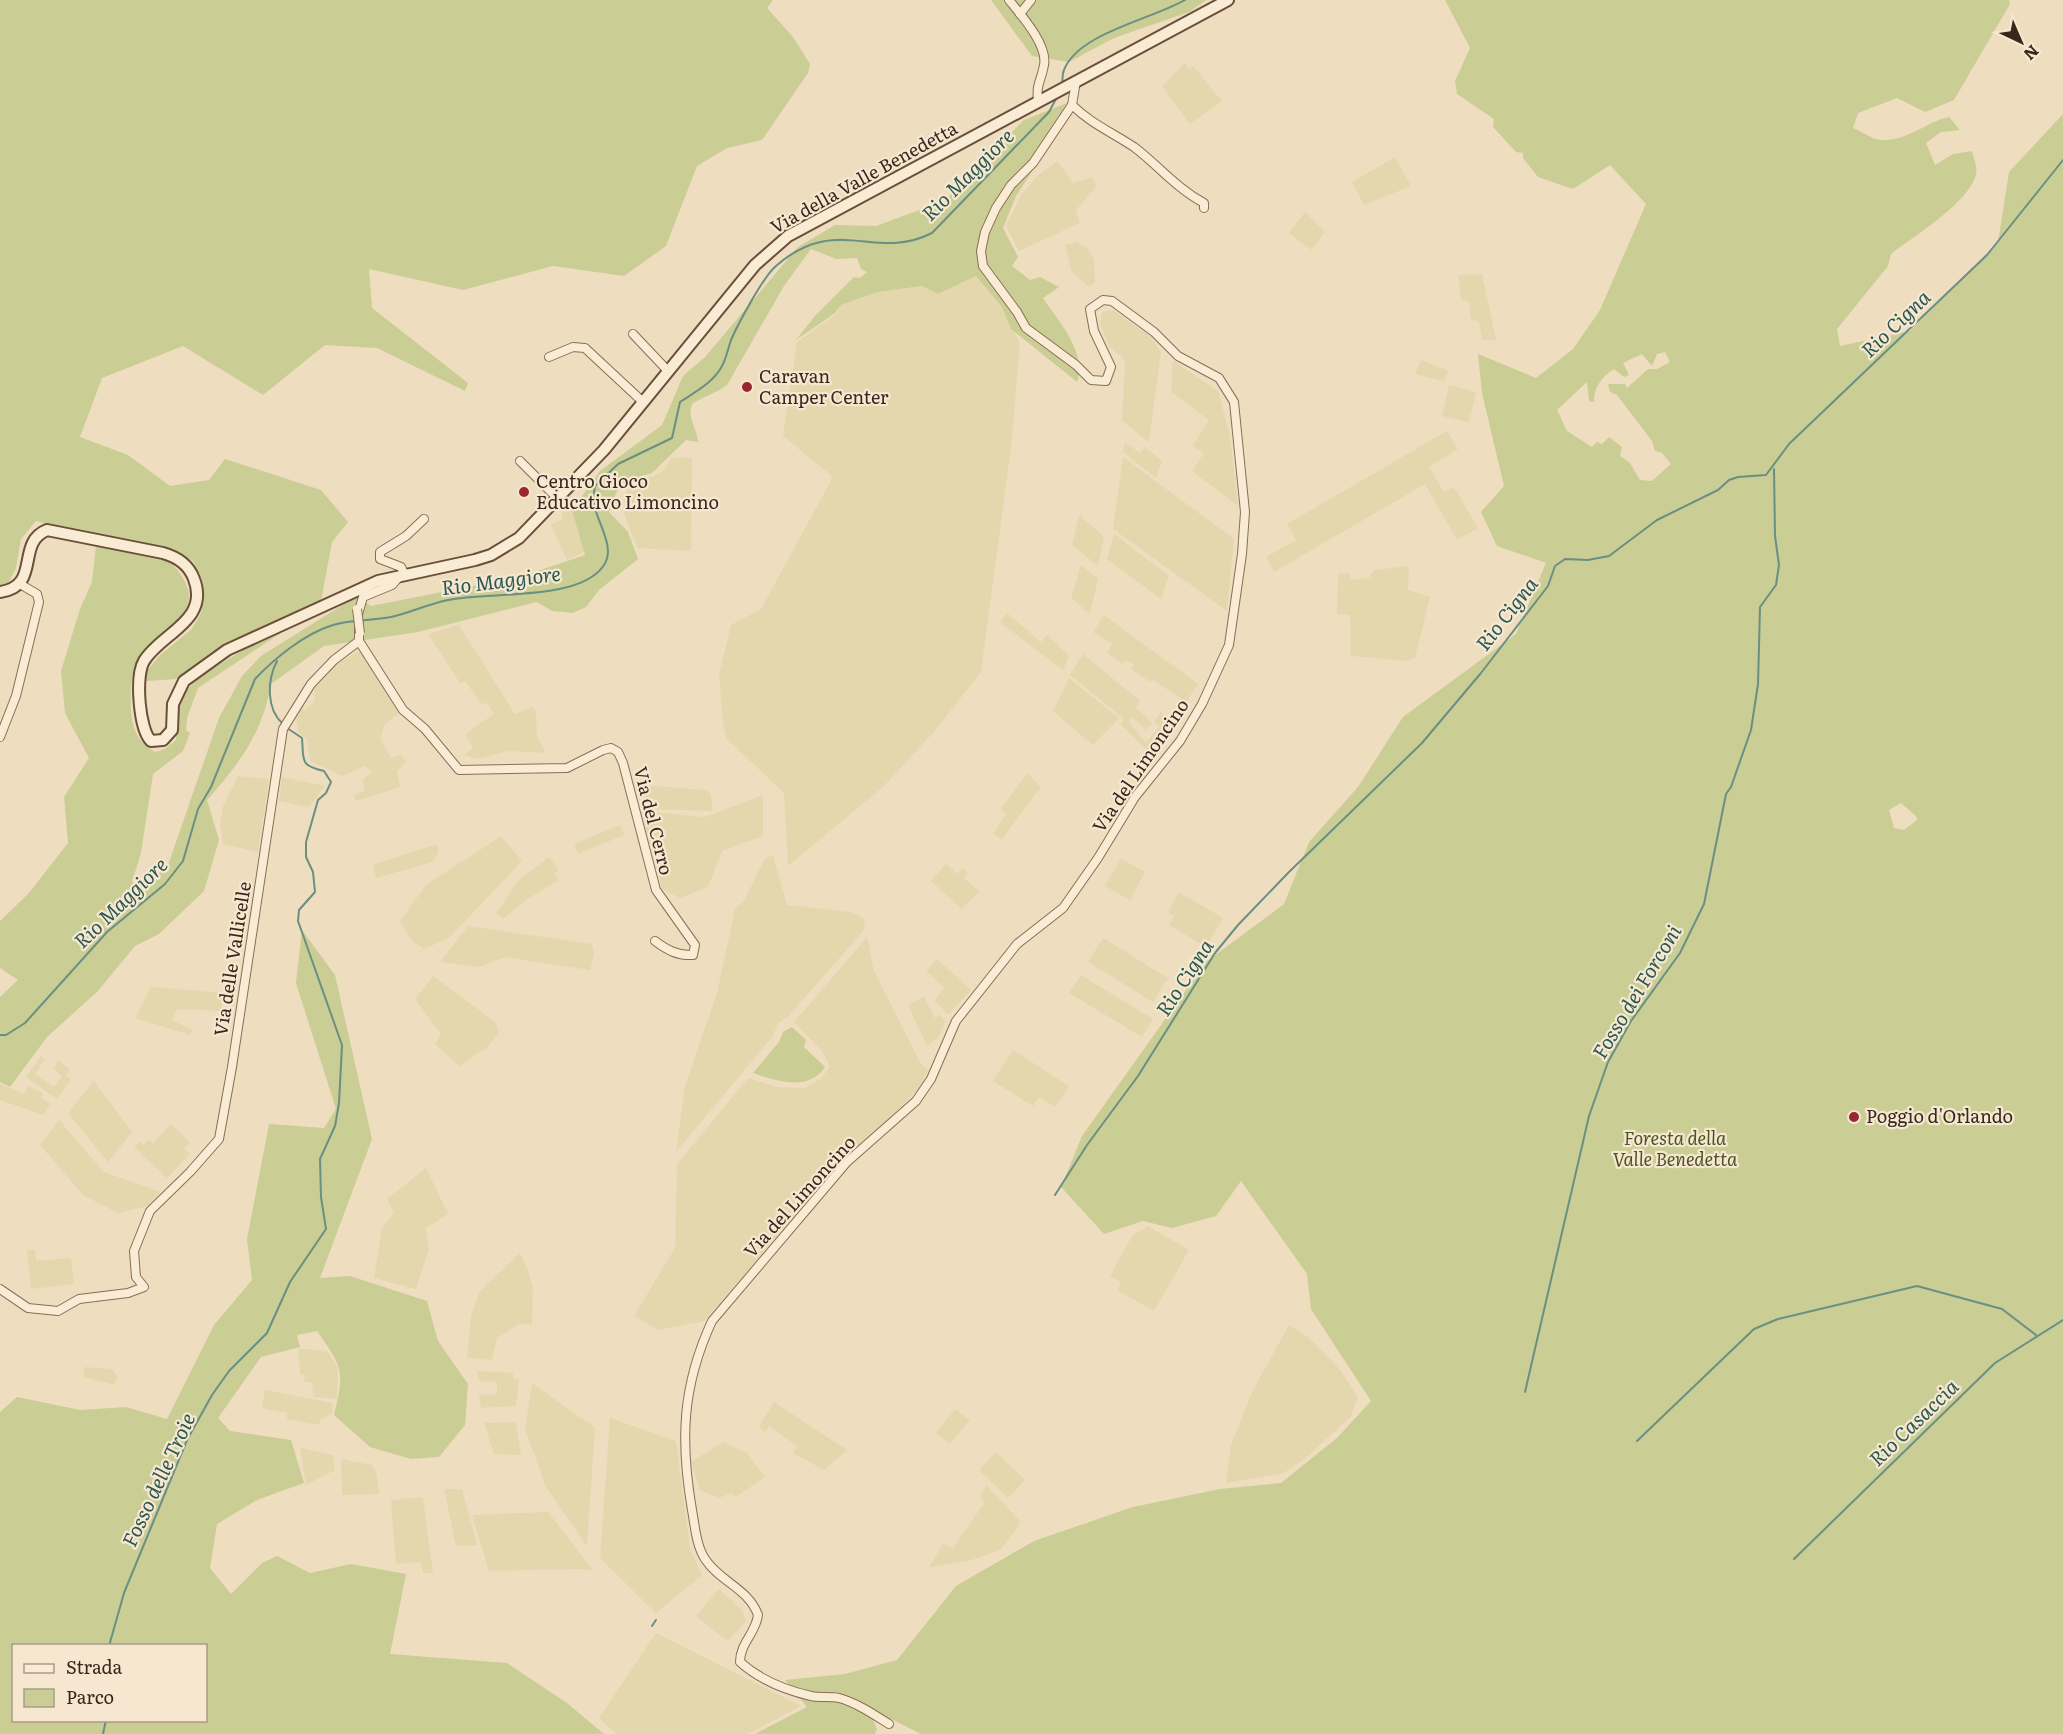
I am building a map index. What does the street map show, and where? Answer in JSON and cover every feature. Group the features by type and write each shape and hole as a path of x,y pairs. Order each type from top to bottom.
{"main road":[{"name":"Via della Valle Benedetta","path":"20,584 25,577 32,541 48,530 163,553 186,567 195,580 197,590 194,608 184,624 146,658 140,674 142,723 147,737 157,742 168,736 172,730 173,704 177,692 196,670 227,650 367,585 402,575 475,560 500,550 519,538 604,450 755,265 771,249 788,237 1228,0"},
{"path":"0,592 20,584"}],"street":[{"path":"1009,0 1031,28 1044,56 1044,65 1036,84 1038,101"},
{"path":"1020,14 1031,0"},
{"name":"Via del Limoncino","path":"889,1724 866,1709 839,1698 811,1696 785,1688 753,1673 740,1662 740,1652 755,1630 758,1615 754,1604 746,1594 707,1562 702,1554 686,1474 683,1436 685,1408 702,1344 712,1321 847,1162 916,1101 932,1079 956,1021 1017,944 1063,908 1098,858 1135,797 1180,741 1202,704 1229,645 1242,554 1245,512 1234,402 1226,384 1212,373 1178,356 1154,332 1112,301 1103,300 1094,304 1090,309 1089,319 1112,367 1106,381 1091,380 1076,365 1026,328 983,266 983,242 996,208 1011,185 1033,163 1072,105 1073,83"},
{"path":"1072,105 1105,131 1132,146 1178,187 1204,203 1204,208"},
{"path":"633,334 668,371"},
{"path":"549,357 573,347 585,348 643,402"},
{"path":"520,461 558,499"},
{"path":"359,637 357,609 363,597 392,585 402,575 401,567 380,559 380,552 406,536 424,519"},
{"path":"0,737 16,696 39,602 37,594 20,584"},
{"name":"Via del Cerro","path":"359,637 403,711 425,729 459,771 567,768 603,750 611,748 618,752 624,763 656,890 695,945 696,951 693,955 669,951 655,941"},
{"name":"Via delle Vallicelle","path":"0,1289 28,1308 58,1311 79,1299 128,1293 144,1287 136,1277 134,1251 150,1211 190,1172 219,1139 283,729 311,684 359,637"}],"shaded area":[{"path":"1185,63 1189,69 1193,66 1222,101 1190,124 1162,86"},
{"path":"1395,157 1411,186 1364,205 1352,182"},
{"path":"1058,161 1073,183 1092,177 1097,186 1076,210 1080,223 1019,251 1006,226 1021,195 1038,175"},
{"path":"1305,212 1325,232 1312,250 1289,233"},
{"path":"1076,242 1088,249 1094,260 1095,283 1088,286 1072,272 1065,245"},
{"path":"1482,274 1496,340 1482,340 1479,322 1471,319 1469,302 1461,299 1458,275"},
{"path":"976,276 1002,307 1020,343 1012,440 981,672 933,733 883,787 788,866 784,793 727,739 723,724 719,675 731,625 761,609 833,477 783,436 797,342 836,314 841,305 877,292 922,286 938,294"},
{"path":"1113,310 1151,337 1161,352 1149,442 1122,421 1125,360 1109,346 1100,324 1102,312"},
{"path":"1421,360 1449,371 1443,381 1415,374"},
{"path":"1173,361 1218,391 1230,436 1238,506 1192,471 1204,453 1193,446 1209,420 1171,392"},
{"path":"1449,385 1476,392 1469,422 1442,416"},
{"path":"1447,431 1458,449 1429,467 1444,492 1454,487 1478,528 1457,540 1425,484 1274,572 1266,557 1296,540 1287,524"},
{"path":"1125,442 1140,453 1145,447 1162,461 1156,478 1123,452"},
{"path":"692,457 691,551 637,548 624,513 626,488 662,472 672,458"},
{"path":"1123,457 1234,539 1227,611 1113,529"},
{"path":"571,508 591,542 584,552 567,560 551,525 562,519 562,511"},
{"path":"1079,515 1104,537 1098,566 1072,545"},
{"path":"1114,534 1169,576 1161,599 1107,559"},
{"path":"1081,565 1098,579 1090,614 1071,598"},
{"path":"1409,566 1408,590 1430,597 1415,658 1407,661 1351,656 1350,615 1337,614 1338,574 1350,573 1350,580 1369,578 1374,570"},
{"path":"1007,613 1041,642 1047,635 1069,656 1063,670 1000,622"},
{"path":"1104,615 1198,684 1186,702 1152,679 1150,682 1131,669 1134,665 1126,660 1123,664 1107,653 1112,644 1093,632"},
{"path":"459,625 515,714 532,707 536,711 537,736 546,753 508,751 477,759 464,755 473,748 465,734 494,714 487,703 482,705 465,681 460,683 428,634"},
{"path":"361,650 399,713 385,724 380,739 391,758 401,755 406,762 397,771 400,787 357,801 353,796 365,790 363,780 372,771 365,766 342,776 310,761 307,739 299,733 296,719 302,708 304,711 314,702 315,684 337,663"},
{"path":"1083,654 1140,701 1136,708 1152,723 1146,730 1132,717 1129,722 1146,743 1160,726 1154,721 1161,712 1177,726 1154,757 1121,725 1124,719 1070,675"},
{"path":"1069,678 1119,718 1093,745 1053,711"},
{"path":"1027,773 1041,787 1002,839 993,834 1006,814 1001,809"},
{"path":"238,776 269,779 258,852 223,844 220,823 223,806"},
{"path":"282,777 325,786 309,807 279,801"},
{"path":"641,785 707,790 711,795 713,811 646,809"},
{"path":"763,795 763,836 722,851 708,887 680,898 662,889 641,811 705,817"},
{"path":"620,825 624,835 578,854 574,844"},
{"path":"501,836 522,861 449,938 424,949 413,942 400,921 426,885"},
{"path":"437,844 439,852 432,862 376,878 373,865"},
{"path":"773,856 787,905 852,912 864,919 865,929 788,1017 778,1023 773,1036 676,1152 685,1086 717,993 735,909 744,901 765,858"},
{"path":"549,857 559,870 554,874 559,880 529,898 503,919 496,913 519,880"},
{"path":"1121,859 1145,872 1130,900 1105,886"},
{"path":"946,864 957,874 963,868 968,873 964,878 979,891 962,909 931,881"},
{"path":"1179,892 1223,918 1206,947 1169,925 1174,916 1168,912"},
{"path":"468,926 592,944 594,953 590,970 505,957 479,967 440,962"},
{"path":"867,937 874,971 921,1064 928,1070 921,1086 879,1129 844,1156 818,1190 704,1321 658,1330 634,1316 675,1248 677,1164 748,1078 777,1087 805,1088 822,1078 830,1066 822,1051 794,1022"},
{"path":"1103,938 1168,978 1153,1002 1088,962"},
{"path":"937,959 971,990 948,1015 935,1000 945,988 926,971"},
{"path":"1081,975 1153,1019 1142,1037 1069,993"},
{"path":"433,976 495,1022 499,1033 487,1047 459,1066 435,1044 441,1034 415,999"},
{"path":"151,987 225,993 221,1011 177,1009 172,1020 192,1030 190,1035 135,1018"},
{"path":"924,997 935,1018 940,1015 945,1021 939,1037 927,1046 908,1005"},
{"path":"1013,1050 1069,1086 1055,1107 1039,1097 1033,1106 993,1081"},
{"path":"41,1056 45,1059 35,1074 54,1087 62,1077 54,1068 58,1061 70,1069 66,1076 71,1079 57,1099 26,1077"},
{"path":"94,1081 132,1132 108,1162 68,1113"},
{"path":"0,1084 24,1094 28,1086 43,1093 41,1098 50,1104 43,1115 0,1100"},
{"path":"59,1120 104,1172 161,1192 148,1206 118,1213 83,1195 40,1145"},
{"path":"171,1124 190,1142 184,1149 190,1154 167,1178 134,1147 140,1141 143,1145 149,1139 153,1143"},
{"path":"426,1168 448,1214 426,1228 429,1249 416,1289 374,1278 382,1228 394,1213 387,1199"},
{"path":"1148,1226 1189,1250 1154,1311 1117,1290 1121,1282 1110,1276 1132,1236"},
{"path":"27,1250 35,1250 36,1261 71,1258 74,1284 31,1289"},
{"path":"520,1253 533,1289 532,1325 519,1324 497,1338 492,1360 467,1358 471,1315 480,1291"},
{"path":"1289,1325 1308,1337 1338,1367 1358,1397 1351,1416 1307,1457 1284,1473 1226,1483 1231,1445 1253,1390"},
{"path":"298,1348 327,1351 338,1367 337,1399 313,1397 312,1382 304,1382 305,1375 300,1375"},
{"path":"84,1367 112,1369 118,1377 114,1385 84,1377"},
{"path":"477,1371 513,1373 513,1378 519,1380 516,1406 481,1408 479,1395 497,1394 497,1382 479,1381"},
{"path":"532,1383 595,1428 587,1546 546,1487 525,1429"},
{"path":"265,1390 333,1403 332,1414 321,1419 319,1425 287,1419 287,1413 262,1408"},
{"path":"774,1402 847,1450 824,1470 793,1453 797,1446 769,1426 765,1432 759,1426"},
{"path":"955,1409 970,1420 950,1444 936,1433"},
{"path":"610,1418 676,1441 690,1549 702,1575 656,1613 600,1558"},
{"path":"516,1422 521,1455 494,1454 484,1423"},
{"path":"723,1442 747,1453 765,1477 736,1497 731,1493 719,1498 700,1490 691,1462"},
{"path":"300,1448 333,1455 335,1470 306,1485"},
{"path":"996,1452 1025,1480 1008,1498 979,1470"},
{"path":"341,1459 372,1465 377,1475 379,1494 342,1495"},
{"path":"986,1485 1020,1521 1018,1527 1000,1550 969,1561 929,1567 943,1544 953,1548 985,1502 980,1498"},
{"path":"444,1489 462,1489 477,1545 456,1546"},
{"path":"423,1497 433,1573 423,1573 421,1562 396,1564 391,1500"},
{"path":"548,1512 594,1571 580,1569 489,1571 472,1515"},
{"path":"719,1589 743,1611 746,1622 727,1641 696,1616"},
{"path":"656,1633 801,1706 748,1734 616,1734 599,1718"}],"green space":[{"path":"0,0 773,0 767,8 793,37 810,64 808,73 762,140 727,148 697,166 666,246 624,276 553,266 463,290 369,269 372,308 468,383 465,391 377,348 325,345 263,395 183,346 102,378 80,437 128,455 170,486 209,480 225,459 321,490 348,522 332,542 321,601 218,652 177,679 147,681 143,676 159,656 192,629 202,611 202,579 193,561 168,547 86,533 36,521 21,539 16,568 8,583 0,585"},
{"path":"991,0 1206,0 1189,12 1114,38 1069,62 1032,56"},
{"name":"Foresta della Valle Benedetta","path":"1445,0 2009,0 2010,4 1954,100 1925,112 1897,98 1858,113 1853,128 1880,140 1899,138 1949,117 1960,130 1941,132 1926,143 1935,165 1953,154 1972,151 1976,174 1972,185 1952,207 1891,254 1888,266 1837,329 1840,346 1910,331 1998,242 2009,172 2063,114 2063,1734 921,1734 866,1706 863,1712 872,1718 877,1729 875,1734 755,1734 807,1707 785,1680 845,1674 897,1660 956,1586 1034,1541 1133,1507 1220,1489 1281,1483 1337,1438 1371,1401 1311,1309 1307,1274 1241,1181 1216,1216 1172,1228 1143,1221 1104,1234 1061,1187 1082,1136 1206,962 1284,904 1309,842 1358,787 1403,717 1516,634 1546,563 1497,546 1481,512 1504,486 1482,393 1478,354 1536,378 1573,349 1600,310 1646,204 1610,165 1573,189 1538,177 1523,158 1523,153 1516,152 1493,127 1494,119 1457,94 1455,81 1470,48","holes":["1665,352 1670,362 1657,369 1648,369 1627,388 1625,384 1608,384 1610,392 1617,395 1652,441 1655,451 1662,453 1671,464 1652,481 1640,480 1630,463 1620,456 1622,447 1609,437 1602,444 1597,442 1592,447 1567,431 1557,410 1587,382 1589,401 1594,402 1602,379 1614,369 1624,377 1629,375 1623,363 1642,354 1652,366 1657,354","1901,803 1916,816 1917,820 1904,830 1894,828 1889,810"]},
{"path":"1067,103 1035,151 1031,173 1016,196 1003,228 1018,257 1012,266 1030,280 1040,277 1059,287 1043,298 1075,349 1079,371 1077,382 1011,329 1002,307 976,276 938,294 922,286 877,292 841,305 835,313 796,340 815,316 854,277 860,278 867,272 861,269 857,258 836,259 811,249 784,286 727,385 692,404 691,419 698,442 686,440 652,473 626,481 616,493 609,512 628,532 638,559 599,590 586,607 573,613 552,611 537,602 418,632 324,646 271,684 262,718 248,747 207,800 219,840 204,891 159,934 135,946 97,992 47,1037 10,1087 0,1082 0,997 18,980 0,968 0,921 28,894 68,843 64,797 89,758 65,713 61,671 80,609 92,582 96,545 143,553 167,561 180,573 189,593 184,614 143,654 133,674 131,711 133,724 140,740 155,752 165,749 176,740 176,719 181,699 200,678 233,656 296,623 198,688 187,718 186,730 190,733 183,751 153,774 141,853 132,882 145,885 168,865 219,718 242,676 261,656 357,596 371,606 523,576 585,555 572,510 600,471 662,425 683,376 705,357 798,247 835,225 876,226 944,201 1024,120"},
{"path":"302,930 335,975 372,1139 320,1278 350,1276 427,1301 438,1341 468,1384 465,1425 439,1457 411,1459 370,1447 334,1415 340,1378 337,1362 326,1343 317,1331 297,1335 300,1347 261,1357 218,1418 230,1431 291,1440 304,1483 257,1500 217,1524 210,1568 231,1594 262,1563 277,1556 310,1573 351,1564 406,1574 390,1654 507,1663 567,1703 604,1734 0,1734 0,1412 17,1397 80,1410 126,1407 167,1419 214,1325 252,1280 247,1239 269,1124 324,1128 336,1109 296,983"},
{"path":"792,1027 806,1040 804,1047 825,1067 810,1080 801,1082 782,1081 753,1073 779,1042 783,1032"}],"waterway":[{"name":"Rio Maggiore","path":"1062,84 1064,70 1072,57 1084,46 1118,28 1185,0"},
{"name":"Rio Maggiore","path":"0,1035 6,1035 25,1023 107,932 165,884 183,861 198,809 211,787 255,679 272,663 311,634 333,625 391,617 465,597 555,590 575,585 592,577 604,565 608,551 594,504 595,486 618,464 672,438 680,402 703,387 718,372 745,312 764,280 776,266 798,251 818,243 837,240 892,243 911,241 932,233 1049,112 1058,95"},
{"name":"Rio Cigna","path":"1055,1195 1087,1145 1138,1076 1215,953 1238,925 1289,872 1422,743 1481,673 1548,586 1555,566 1565,559 1588,560 1609,556 1657,520 1718,490 1729,480 1766,475 1789,444 1987,255 2063,160"},
{"name":"Fosso dei Forconi","path":"1525,1392 1589,1116 1608,1062 1631,1021 1680,953 1704,904 1726,794 1731,787 1751,730 1758,684 1760,607 1776,585 1779,565 1775,536 1774,469"},
{"name":"Fosso delle Troie","path":"277,661 271,677 270,694 273,710 283,724"},
{"name":"Fosso delle Troie","path":"110,1644 124,1593 187,1440 212,1395 229,1371 267,1333 290,1282 326,1229 321,1197 320,1159 335,1126 339,1103 342,1045 298,921 299,910 315,892 313,872 306,857 306,842 318,800 326,793 331,782 324,771 310,767 304,761 302,738 287,728"},
{"path":"1637,1441 1754,1329 1778,1319 1917,1286 2002,1309 2036,1335"},
{"name":"Rio Casaccia","path":"1794,1559 1995,1363 2063,1320"},
{"name":"Rio Cigna","path":"652,1626 656,1620"},
{"name":"Fosso delle Troie","path":"103,1734 106,1722"}],"place":[{"name":"Caravan Camper Center","path":"747,387"},
{"name":"Centro Gioco Educativo Limoncino","path":"524,492"},
{"name":"Poggio d'Orlando","path":"1854,1117"}]}
